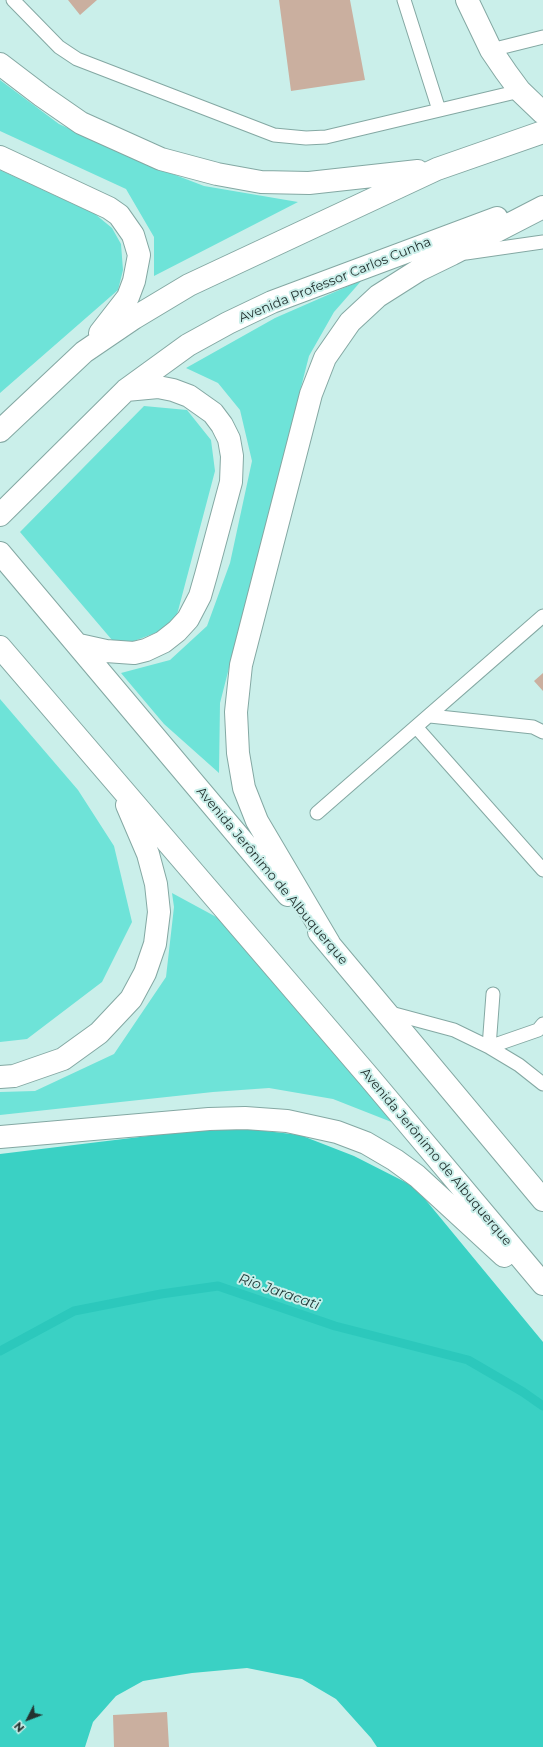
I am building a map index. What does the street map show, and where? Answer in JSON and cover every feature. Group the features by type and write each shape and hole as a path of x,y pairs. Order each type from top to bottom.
{"main road":[{"path":"467,0 491,50 520,91 543,113"},
{"path":"0,64 81,123 161,159 216,174 261,182 309,183 437,169"},
{"path":"84,352 134,318 189,286 437,169 543,132"},
{"path":"0,157 109,208 119,215 133,235 139,255 134,281 128,297 113,318 84,352 1,429"},
{"name":"Avenida Professor Carlos Cunha","path":"0,515 126,390 188,345 228,323 272,302 543,200"},
{"path":"329,943 256,821 244,788 238,753 236,712 241,665 311,394 325,358 350,322 378,296 418,270 543,207"},
{"path":"79,645 113,652 134,653 146,650 163,642 177,631 188,619 200,596 231,482 232,456 229,440 222,425 213,413 190,396 173,390 158,387 126,390"},
{"name":"Avenida Jerônimo de Albuquerque","path":"0,553 79,645 543,1200"},
{"name":"Avenida Jerônimo de Albuquerque","path":"0,647 369,1077 543,1284"},
{"path":"0,1077 14,1076 63,1059 99,1033 131,998 145,973 155,944 159,912 156,884 148,854 117,784"},
{"path":"0,1137 209,1119 245,1118 287,1121 337,1132 366,1143 395,1160 417,1176 543,1293"}],"lane":[{"path":"13,0 59,47 77,59 274,135 306,138 326,136 520,91"},
{"path":"404,0 438,110"},
{"path":"491,50 543,36"},
{"path":"452,254 543,242"},
{"path":"317,813 417,728 543,616"},
{"path":"430,716 533,728 543,732"},
{"path":"417,728 543,870"},
{"path":"489,1047 493,994"},
{"path":"386,1012 454,1030 489,1047 518,1065 543,1084"},
{"path":"489,1047 538,1030 543,1024"}],"shaded area":[{"path":"0,80 59,124 144,163 204,186 298,202 154,276 154,237 126,189 0,131"},
{"path":"0,170 95,214 112,228 121,244 123,270 118,290 0,393"},
{"path":"362,280 334,312 309,356 220,703 219,773 164,724 121,673 170,660 207,626 230,563 252,461 240,410 218,383 186,368 275,318"},
{"path":"144,406 187,410 211,440 215,471 174,626 118,647 20,532"},
{"path":"0,699 78,790 114,846 132,922 102,982 27,1039 0,1042"},
{"path":"172,893 244,932 394,1123 333,1099 269,1088 213,1092 0,1115 0,1092 35,1091 114,1054 166,977 174,907"},
{"path":"249,1129 300,1135 354,1156 415,1187 543,1342 543,1747 377,1747 371,1738 336,1699 302,1679 247,1668 192,1673 143,1681 116,1696 93,1722 85,1747 0,1747 0,1154 189,1131"}],"building":[{"path":"68,0 97,0 80,15"},
{"path":"279,0 350,0 365,80 291,91"},
{"path":"543,673 543,691 534,681"},
{"path":"167,1712 169,1747 114,1747 113,1715"}],"waterway":[{"name":"Rio Jaracati","path":"0,1351 74,1311 161,1294 218,1286 335,1326 468,1360 523,1392 543,1406"}]}
